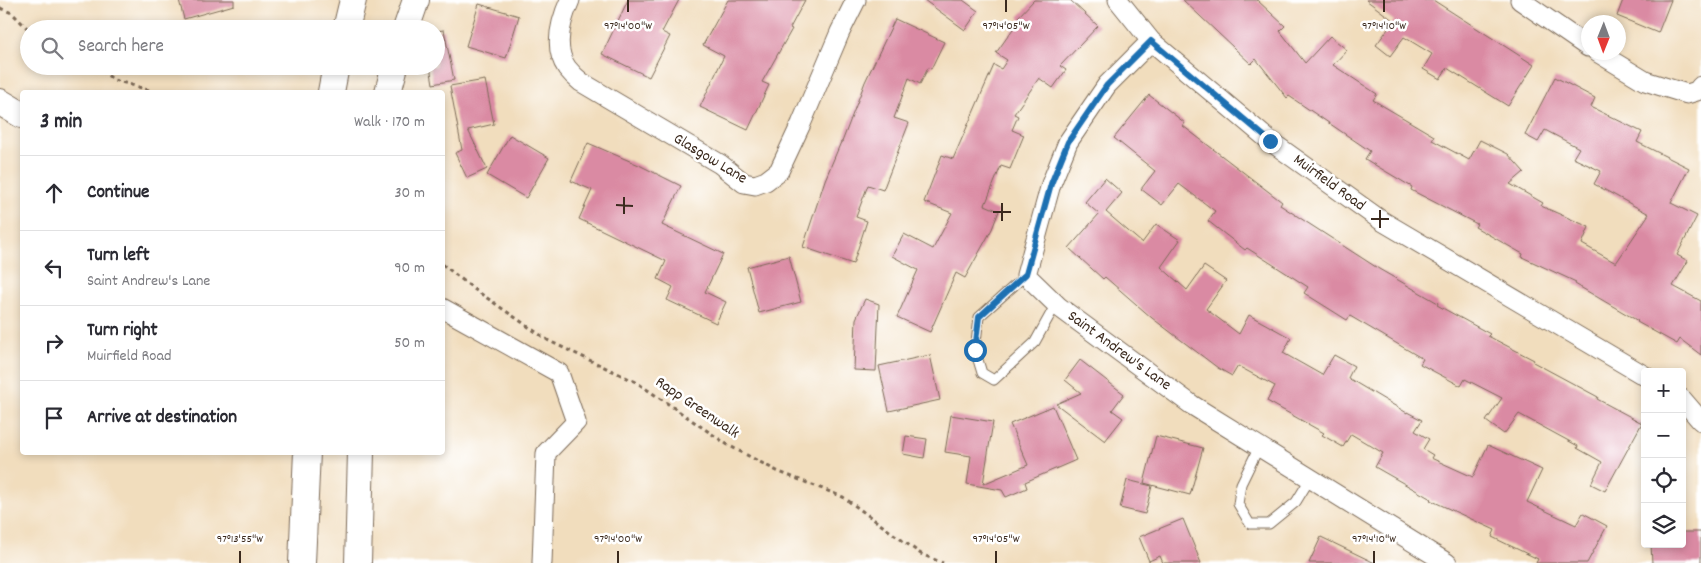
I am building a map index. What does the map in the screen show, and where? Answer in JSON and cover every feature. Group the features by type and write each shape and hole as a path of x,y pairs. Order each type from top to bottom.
{"main road":[{"path":"348,20 353,0"},
{"path":"409,20 416,0"},
{"path":"331,90 334,75"},
{"path":"389,90 393,75"},
{"path":"0,102 20,114"},
{"path":"302,563 307,455"},
{"path":"358,563 361,455"}],"street":[{"name":"Glasgow Lane","path":"570,0 561,31 560,50 566,67 581,82 720,164 744,183 755,185 766,181 778,170 801,124 840,32 856,0"},
{"name":"Muirfield Road","path":"1118,0 1151,41 1270,141 1382,221 1641,374"},
{"path":"1520,0 1581,42"},
{"path":"1026,274 1051,184 1068,142 1107,85 1151,41"},
{"path":"1610,60 1645,81 1687,94 1697,91 1701,86"},
{"name":"Saint Andrew's Lane","path":"1026,274 1056,304 1192,405 1447,563"},
{"path":"445,310 560,373 576,422 546,453 542,563"},
{"path":"1686,405 1701,422"}],"lane":[{"path":"1026,274 979,317 975,350 982,373 994,380 1035,342 1056,304"},
{"path":"1259,447 1241,484 1238,504 1250,524 1269,524 1296,502 1310,479"}],"path":[{"path":"0,8 12,13 20,21"},
{"path":"107,75 114,80 149,90"},
{"name":"Rapp Greenwalk","path":"445,266 549,341 636,382 728,445 777,471 842,496 921,554 943,563"}],"building":[{"path":"179,0 234,0 234,5 184,19"},
{"path":"628,0 679,0 662,32 670,36 649,77 602,54"},
{"path":"728,0 805,0 790,28 792,29 762,82 769,85 748,130 700,107 724,56 703,45"},
{"path":"924,0 963,0 978,11 965,30"},
{"path":"1034,0 1070,0 1098,26 1060,66 1066,70 1053,88 1039,78 1014,114 1018,116 1012,130 1024,135 1010,169 1001,166 985,205 999,211 992,229 965,278 956,273 930,332 897,317 918,270 892,256 904,234 933,249 952,213 924,202 942,155 953,159 994,65 1001,69 1007,60 996,53 1020,19 1018,17"},
{"path":"1183,0 1257,0 1285,26 1280,31 1305,63 1330,36 1347,50 1333,65 1377,94 1373,100 1434,136 1432,140 1469,160 1480,140 1508,154 1524,172 1510,184 1543,203 1541,206 1589,227 1582,244 1616,263 1649,214 1594,184 1601,171 1573,158 1579,148 1545,130 1538,142 1525,135 1555,77 1595,98 1591,107 1642,132 1637,142 1689,168 1671,203 1697,216 1677,255 1688,261 1673,286 1701,301 1701,355 1680,339 1677,344 1637,322 1575,284 1576,282 1522,257 1523,254 1475,227 1477,224 1411,190 1412,187 1365,159 1370,151 1289,96 1287,98 1256,59 1251,64"},
{"path":"1366,0 1433,0 1534,65 1508,106 1447,68 1440,79 1423,69 1432,54 1404,37 1390,56 1376,45 1394,21"},
{"path":"1623,0 1671,0 1658,33 1626,20 1626,15 1617,15"},
{"path":"479,4 519,16 506,58 466,46"},
{"path":"895,19 944,42 931,69 928,68 920,84 909,78 894,118 909,123 883,190 868,185 856,217 867,221 853,264 803,247 825,180 865,82"},
{"path":"445,35 454,80 433,84 432,75 445,75"},
{"path":"485,80 494,124 468,130 487,169 467,178 455,153 462,150 450,86"},
{"path":"1149,95 1185,123 1183,126 1282,202 1280,205 1379,269 1438,303 1437,305 1490,334 1488,336 1534,360 1533,362 1641,422 1605,491 1591,484 1602,462 1577,448 1578,446 1519,414 1504,434 1486,421 1502,398 1465,379 1461,386 1420,364 1423,359 1350,316 1347,320 1304,293 1308,287 1247,248 1245,250 1208,221 1215,211 1179,184 1162,205 1141,189 1155,171 1114,138"},
{"path":"510,135 549,158 526,198 487,175"},
{"path":"588,143 681,186 662,225 723,254 705,292 726,302 716,323 667,300 673,287 658,279 666,261 579,219 592,190 571,181"},
{"path":"1105,178 1122,193 1106,212 1142,243 1156,224 1180,240 1161,267 1187,290 1204,266 1226,281 1206,309 1239,334 1249,315 1291,338 1283,353 1322,375 1334,355 1354,366 1348,378 1422,420 1415,431 1429,439 1423,449 1433,455 1431,458 1473,477 1488,445 1542,470 1527,502 1576,525 1583,513 1607,526 1587,563 1536,563 1538,559 1492,537 1495,530 1430,500 1375,467 1383,453 1351,434 1343,447 1322,435 1324,433 1267,401 1275,386 1238,366 1232,376 1218,368 1152,318 1105,277 1103,279 1069,248 1099,214 1085,202"},
{"path":"789,256 801,302 759,313 747,267"},
{"path":"865,299 879,304 876,371 854,370 856,319"},
{"path":"930,355 940,400 889,411 879,366"},
{"path":"1080,360 1124,394 1112,410 1123,418 1105,441 1056,404 1081,393 1065,380"},
{"path":"1053,406 1076,460 1025,482 1027,488 1006,497 1002,490 967,484 971,456 945,452 951,415 993,422 983,484 1028,465 1010,424"},
{"path":"906,436 927,439 924,458 903,454"},
{"path":"1156,436 1203,448 1190,495 1144,483"},
{"path":"1127,480 1152,486 1145,514 1120,508"},
{"path":"1183,519 1201,563 1163,563 1160,556 1149,561 1139,537"},
{"path":"1686,532 1701,532 1701,563 1652,563 1651,548 1686,548"},
{"path":"1321,537 1375,563 1309,563"}],"route":[{"path":"975,350 979,317 1026,274 1051,184 1068,142 1107,85 1151,41 1270,141"}]}
